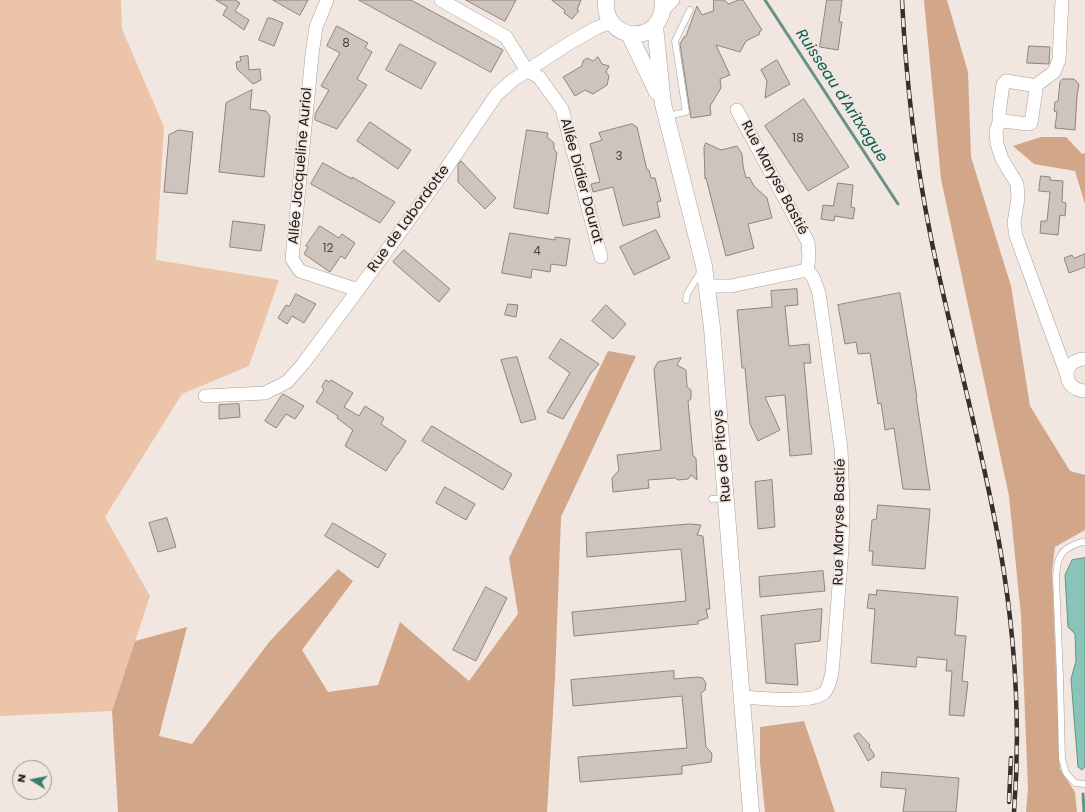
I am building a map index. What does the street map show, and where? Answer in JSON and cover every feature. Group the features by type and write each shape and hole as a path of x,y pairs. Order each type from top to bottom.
{"street":[{"name":"Allée Jacqueline Auriol","path":"327,0 316,27 312,56 292,259 300,271 358,290"},
{"path":"441,0 506,37 527,71"},
{"path":"606,0 606,12 611,22 619,30 629,34 647,32 655,26 661,18 667,3"},
{"path":"1062,0 1059,60 1054,72 1035,86 1006,81 1003,84 999,114 1000,119 996,132 997,144 1002,159 1017,184 1018,198 1014,223 1016,236 1068,381 1072,387 1085,391"},
{"name":"Rue de Labordotte","path":"205,396 265,393 287,382 303,364 358,290 497,94 513,80 582,35 611,22"},
{"path":"655,26 664,110"},
{"path":"629,34 664,110"},
{"name":"Allée Didier Daurat","path":"527,71 539,77 562,109 601,257"},
{"path":"1000,119 1003,121 1028,124 1031,123 1036,90 1035,86"},
{"name":"Rue de Pitoys","path":"664,110 704,266 707,286 712,328 719,499 743,697 751,812"},
{"name":"Rue Maryse Bastié","path":"738,110 808,242 809,257 807,270 813,277 818,287 841,448 843,507 842,549 832,673 829,686 823,694 813,698 792,699 743,697"},
{"path":"707,286 732,286 807,270"},
{"path":"1067,375 1068,368 1072,363 1078,359 1085,358"}],"lane":[{"path":"664,110 686,112 675,41 690,10"},
{"path":"686,300 704,266"},
{"path":"1085,542 1079,542 1063,550 1057,561 1056,577 1062,759 1066,773 1075,784 1085,784"}],"shaded area":[{"path":"0,0 121,0 122,29 164,127 156,260 279,280 249,366 182,394 105,517 150,596 112,711 0,716"},
{"path":"924,0 947,0 968,72 971,157 1011,286 1030,406 1070,471 1085,475 1085,530 1055,547 1052,571 1060,769 1075,792 1077,812 1026,812 1028,788 1021,616 1009,496 941,179"},
{"path":"1041,137 1066,137 1082,154 1085,153 1085,204 1075,171 1034,164 1013,146"},
{"path":"608,351 636,356 561,517 555,678 547,812 118,812 112,711 135,641 187,627 159,736 192,744 270,641 338,569 353,581 302,650 328,692 378,685 400,622 469,681 518,614 509,558"},
{"path":"804,721 835,812 765,812 760,762 760,727"}],"water":[{"path":"1085,558 1085,767 1082,770 1078,767 1071,679 1076,661 1075,634 1068,627 1065,575 1072,560"}],"building":[{"path":"216,0 235,0 240,3 235,11 249,20 244,30 223,15 227,7"},
{"path":"273,0 308,0 300,15"},
{"path":"359,0 411,0 503,50 491,72"},
{"path":"466,0 516,0 505,21"},
{"path":"552,0 581,0 577,10 579,11 572,19"},
{"path":"714,0 724,0 729,4 738,0 743,0 762,30 759,32 760,34 746,41 740,52 716,45 730,75 720,79 721,88 710,106 711,115 691,118 680,44 686,36 697,6 702,15 713,11"},
{"path":"827,0 842,0 839,22 842,22 838,50 820,47"},
{"path":"268,18 283,23 274,46 259,40"},
{"path":"337,26 368,43 365,48 372,52 357,79 367,85 337,129 315,120 315,114 329,90 321,86 340,53 327,46"},
{"path":"400,44 436,63 421,89 386,70"},
{"path":"1029,46 1050,47 1049,64 1027,63"},
{"path":"248,56 249,70 260,69 261,80 253,84 237,69 236,62 241,61 240,57"},
{"path":"598,57 602,64 609,66 606,72 609,76 607,85 593,94 585,90 575,96 563,77 582,66 583,61 587,58 593,61"},
{"path":"777,60 790,84 765,98 767,81 761,70"},
{"path":"1063,79 1074,79 1079,84 1075,130 1055,128 1057,112 1054,111 1055,102 1058,101 1060,82"},
{"path":"252,90 250,109 266,111 270,116 264,177 219,172 226,103"},
{"path":"804,99 849,167 808,191 765,126"},
{"path":"370,122 411,150 398,169 357,141"},
{"path":"632,124 637,127 647,170 649,170 651,178 655,178 661,201 657,202 660,217 623,226 613,187 593,192 591,184 600,182 590,144 602,140 599,133"},
{"path":"179,130 193,132 187,194 164,192 169,135"},
{"path":"527,130 548,133 547,137 554,143 554,149 557,153 548,214 514,208"},
{"path":"706,143 721,150 737,146 742,154 746,178 749,177 754,186 767,198 772,218 748,224 754,248 726,256 706,178 705,179 704,148"},
{"path":"461,161 496,198 485,209 458,182 458,165"},
{"path":"323,163 352,179 352,177 395,202 380,223 311,184"},
{"path":"1041,176 1050,177 1050,180 1063,181 1062,202 1066,203 1065,216 1060,215 1058,235 1040,233 1041,221 1047,221 1050,192 1039,191"},
{"path":"838,183 853,185 851,207 855,208 853,219 835,216 834,221 821,219 823,205 833,206"},
{"path":"233,221 265,225 261,251 230,247"},
{"path":"320,226 339,238 342,234 355,243 345,259 341,256 330,272 304,254 308,247 306,246"},
{"path":"656,230 670,258 634,275 620,247"},
{"path":"510,233 555,240 555,237 570,239 566,266 551,264 550,272 532,269 531,278 502,273"},
{"path":"404,250 450,289 439,302 393,262"},
{"path":"1085,254 1085,267 1069,273 1064,258 1072,255 1074,258"},
{"path":"797,289 798,305 785,306 789,346 809,344 811,363 804,363 812,454 790,456 785,395 765,397 780,430 758,441 750,424 745,368 742,368 737,310 772,307 771,291"},
{"path":"900,293 930,490 903,489 894,428 885,430 881,403 878,404 870,353 858,354 856,342 845,344 838,305"},
{"path":"296,294 316,304 304,323 292,316 287,324 278,318 286,305 289,306"},
{"path":"508,304 518,305 516,317 505,315"},
{"path":"606,305 626,324 613,339 592,321"},
{"path":"561,339 599,364 591,373 563,419 547,412 570,373 549,358"},
{"path":"517,357 536,419 521,423 501,360"},
{"path":"681,358 677,365 686,370 687,387 691,390 691,399 688,401 693,456 696,458 697,480 691,475 688,479 678,480 675,478 648,480 649,488 613,492 612,478 619,470 617,455 661,450 654,369 658,362"},
{"path":"326,380 329,382 331,380 353,393 344,407 359,416 365,406 384,418 381,424 406,441 386,471 345,446 353,430 337,418 338,416 316,402 324,390 322,387"},
{"path":"283,394 304,406 295,419 286,414 276,428 265,421"},
{"path":"239,404 240,417 219,419 219,405"},
{"path":"432,426 512,474 503,490 422,441"},
{"path":"772,480 775,527 758,529 755,482"},
{"path":"445,487 475,504 466,520 436,503"},
{"path":"878,505 930,509 925,569 872,565 873,551 869,551 872,520 876,519"},
{"path":"167,518 176,547 158,552 149,523"},
{"path":"333,523 386,554 378,568 325,536"},
{"path":"690,524 701,525 697,535 703,536 710,609 706,609 708,618 698,621 698,624 574,636 572,612 686,601 681,549 587,557 586,533"},
{"path":"823,571 825,591 760,597 759,577"},
{"path":"486,587 507,598 476,661 453,650"},
{"path":"877,590 958,597 955,635 966,636 962,681 968,682 964,716 949,715 952,671 946,671 947,660 917,657 916,667 871,663 875,609 867,608 869,594 876,595"},
{"path":"822,609 820,641 795,644 798,685 766,683 761,616"},
{"path":"674,671 674,679 698,677 703,678 706,684 705,690 701,693 706,747 712,755 711,762 682,766 682,774 580,782 578,757 687,748 682,696 573,706 571,680"},
{"path":"859,733 870,745 869,747 874,754 874,757 868,761 854,736"},
{"path":"882,772 959,778 956,812 903,812 906,789 881,787"}],"waterway":[{"name":"Ruisseau d'Aritxague","path":"765,0 898,204"},
{"path":"1083,794 1084,812"}],"railway":[{"path":"902,0 912,119 925,208 939,277 985,470 1000,548 1010,614 1017,713 1014,812"},
{"path":"1009,802 1011,758"}]}
